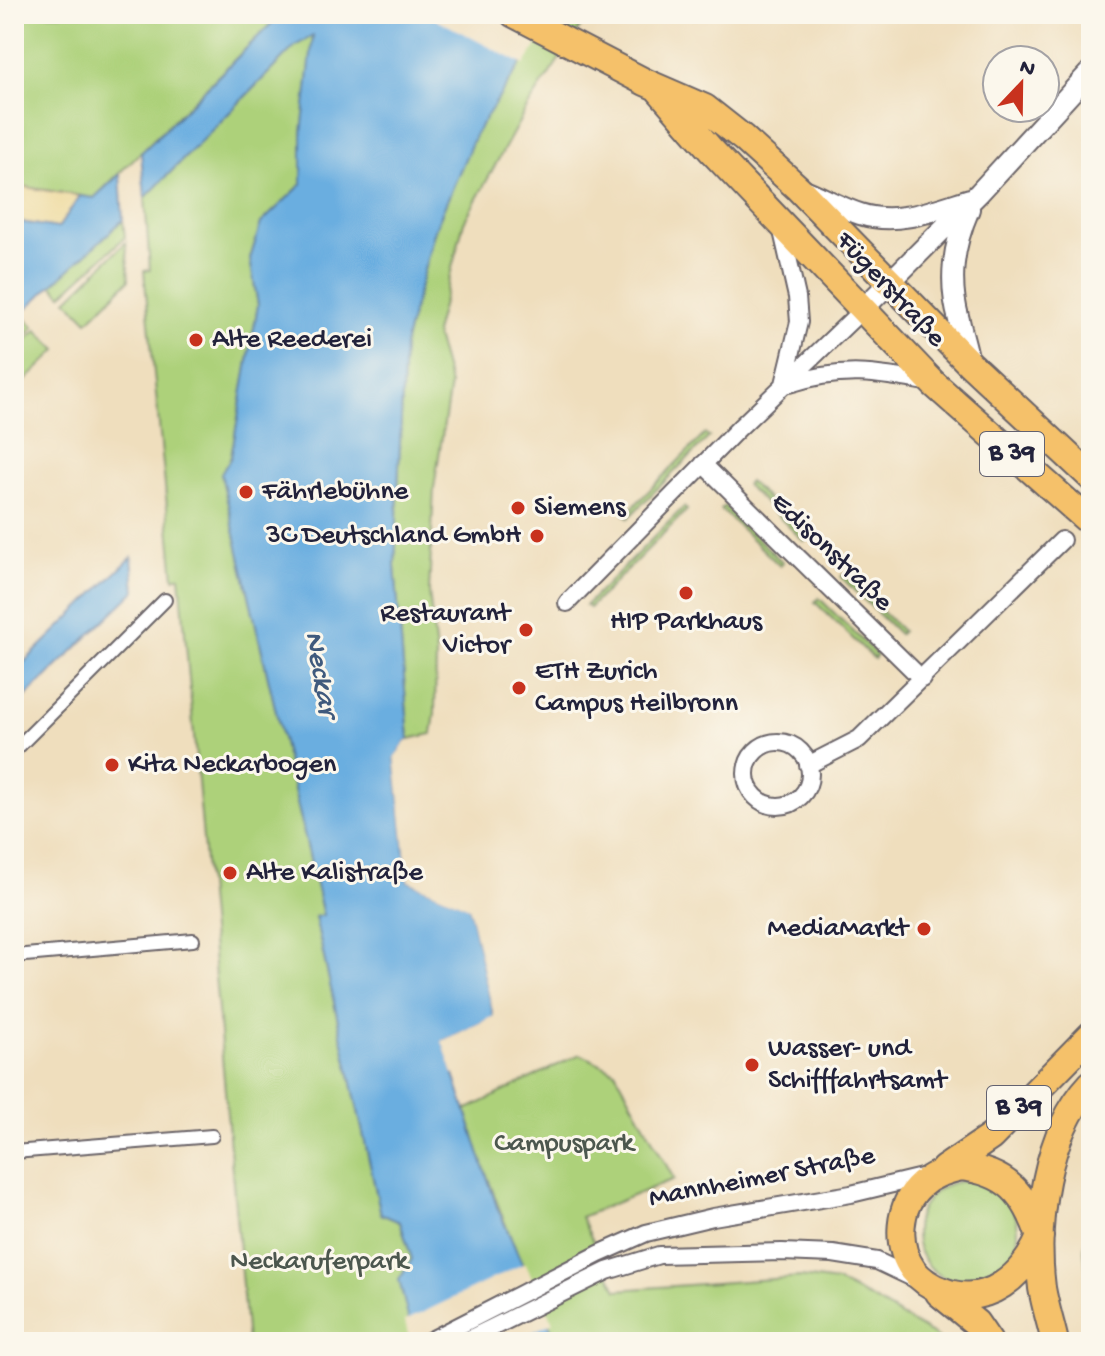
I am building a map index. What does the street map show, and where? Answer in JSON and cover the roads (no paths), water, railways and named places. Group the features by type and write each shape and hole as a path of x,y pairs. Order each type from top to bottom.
{"main road":[{"name":"Fügerstraße","path":"514,14 602,60 705,108 743,138 798,188 969,363 1091,477"},
{"name":"Fügerstraße","path":"657,87 711,150 934,384 1091,523"},
{"name":"B 39","path":"930,1286 913,1270 903,1249 901,1226 907,1204 920,1185 991,1137 1091,1035"},
{"name":"B 39","path":"1055,1342 1043,1289 1040,1237 1047,1179 1061,1127 1070,1109 1091,1084"},
{"path":"930,1286 956,1296 983,1295 1007,1282 1027,1264 1040,1237 1032,1212 1002,1178 982,1169 961,1167 940,1172"},
{"name":"Mannheimer Straße","path":"930,1286 976,1323 989,1342"}],"street":[{"path":"567,603 703,464 974,198 1091,71"},
{"path":"798,188 859,214 883,219 906,218 974,198"},
{"path":"969,363 951,272 958,234 974,198"},
{"path":"777,216 788,247 799,322 784,386"},
{"path":"784,386 813,376 871,372 934,384"},
{"name":"Edisonstraße","path":"703,464 922,679"},
{"path":"808,765 859,739 1062,540"},
{"path":"14,751 165,600"},
{"path":"14,956 193,940"},
{"path":"14,1152 212,1136"},
{"name":"Mannheimer Straße","path":"427,1342 646,1233 851,1194 940,1172"},
{"name":"Mannheimer Straße","path":"463,1342 607,1271 659,1255 833,1254 877,1261 930,1286"}],"water":[{"name":"Neckar","path":"281,14 553,14 476,133 435,229 404,345 395,566 409,739 395,757 408,881 469,906 494,1017 443,1041 497,1207 557,1342 414,1342 399,1280 412,1259 400,1222 381,1214 315,917 323,915 221,474 231,457 258,305 250,259 261,223 302,184 302,133 313,36 295,46 145,198 141,153"},
{"path":"120,174 123,220 14,320 14,221 58,228 80,196 94,198"},
{"path":"132,557 135,591 14,708 14,672"}],"place":[{"name":"Alte Reederei","path":"196,340"},
{"name":"Fährlebühne","path":"246,492"},
{"name":"Siemens","path":"518,508"},
{"name":"3C Deutschland GmbH","path":"537,536"},
{"name":"HIP Parkhaus","path":"686,593"},
{"name":"Restaurant Victor","path":"526,630"},
{"name":"ETH Zurich Campus Heilbronn","path":"519,688"},
{"name":"Kita Neckarbogen","path":"112,765"},
{"name":"Alte Kalistraße","path":"230,873"},
{"name":"MediaMarkt","path":"924,929"},
{"name":"Wasser- und Schifffahrtsamt","path":"752,1065"}],"park label":[{"name":"Campuspark","path":"564,1144"},
{"name":"Neckaruferpark","path":"319,1262"}]}
